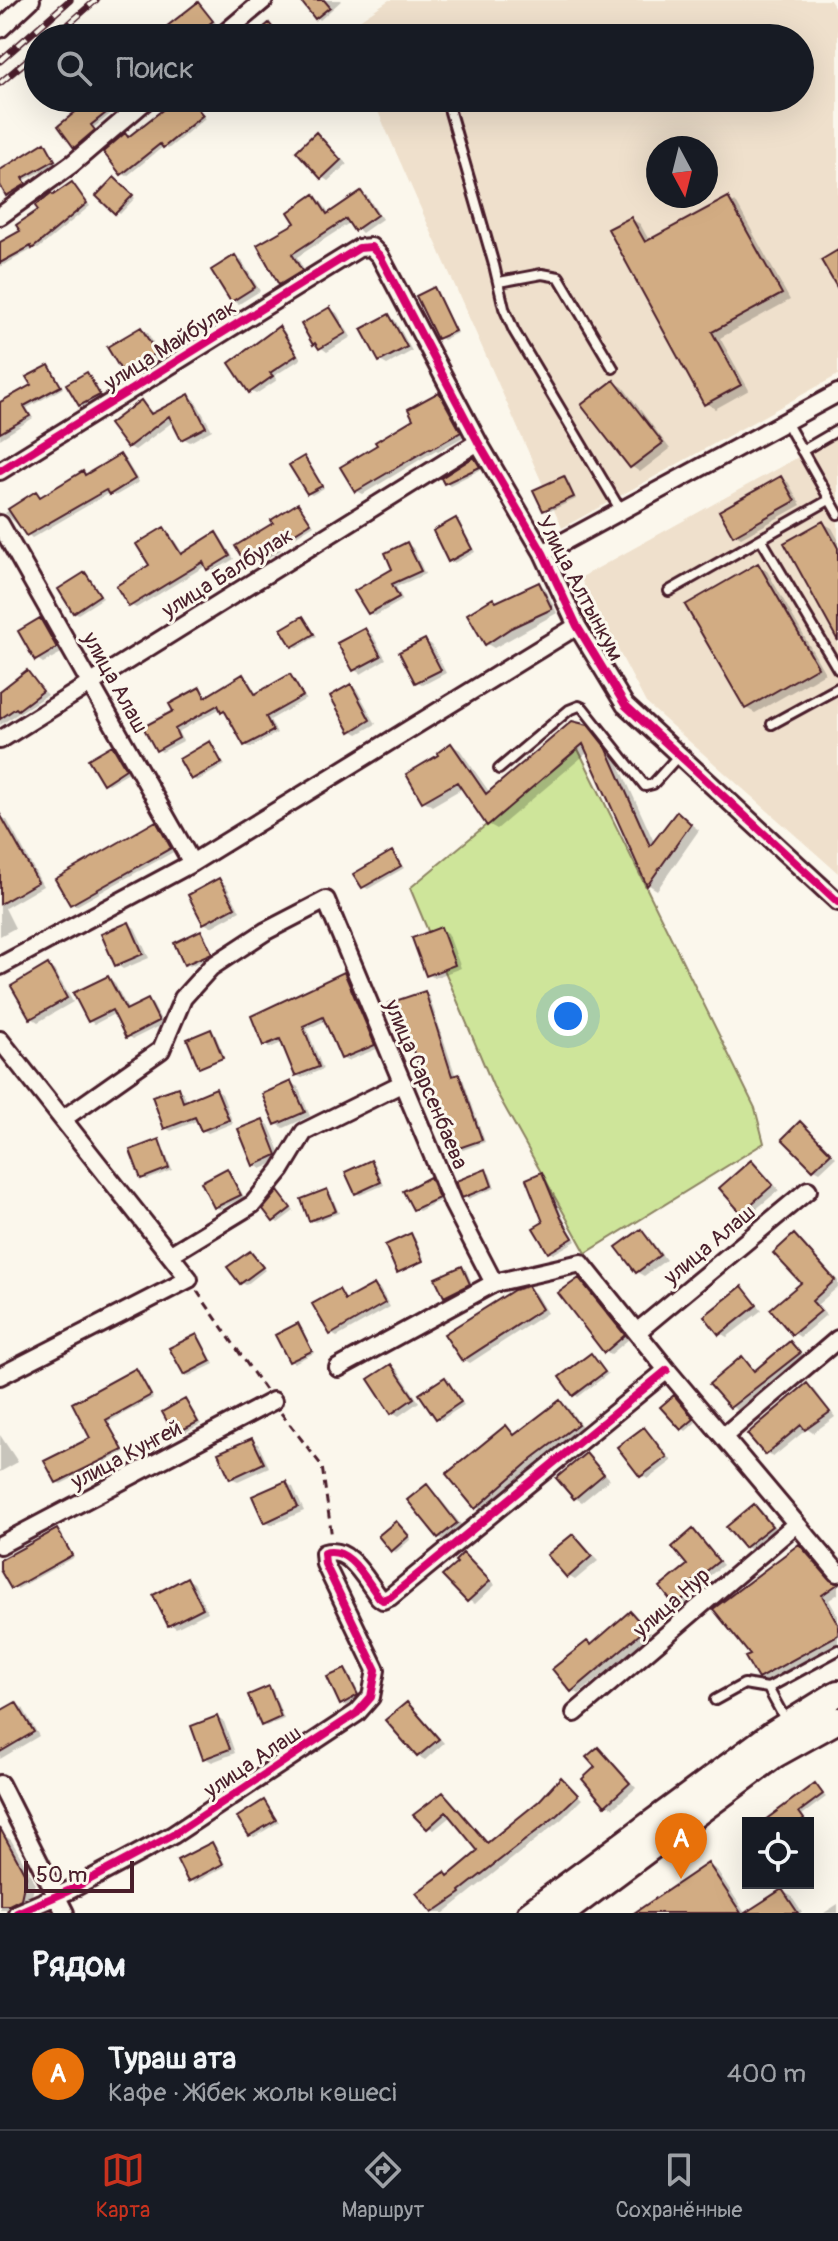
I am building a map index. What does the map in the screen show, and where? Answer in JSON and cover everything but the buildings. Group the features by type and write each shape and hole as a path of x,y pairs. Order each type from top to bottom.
{"main road":[{"path":"530,1913 788,1724 838,1693"},
{"path":"563,1913 775,1755 838,1720"}],"street":[{"path":"0,29 31,0"},
{"path":"236,24 264,0"},
{"path":"0,216 72,164 133,112"},
{"name":"Улица Алтынкум","path":"359,248 371,247 380,256 478,442 543,553 577,626 625,705 838,902"},
{"name":"улица Майбулак","path":"0,471 359,248"},
{"path":"543,553 838,393"},
{"name":"улица Балбулак","path":"0,740 478,442"},
{"name":"улица Алаш","path":"0,524 192,863"},
{"path":"0,966 192,863 577,626"},
{"name":"улица Сарсенбаева","path":"63,1119 161,1050 183,998 211,967 266,931 326,900 453,1204 494,1283"},
{"path":"0,1040 189,1279 0,1376"},
{"path":"171,1254 253,1204 281,1170 304,1132 403,1083"},
{"name":"улица Алаш","path":"638,1331 808,1190"},
{"path":"338,1368 494,1283 581,1263 838,1573"},
{"path":"724,1436 838,1339"},
{"name":"улица Алаш","path":"17,1913 57,1896 173,1835 357,1713 371,1697 376,1670 325,1564 324,1553 334,1550 345,1554 379,1597 383,1600 390,1597 667,1370"},
{"name":"улица Кунгей","path":"0,1545 273,1401"},
{"name":"улица Нур","path":"575,1713 796,1524"},
{"path":"0,1784 65,1913"}],"lane":[{"path":"450,112 504,308 514,331 621,511"},
{"path":"499,282 542,274 559,277 613,368"},
{"path":"786,422 838,514"},
{"path":"802,451 838,430"},
{"path":"669,591 829,500"},
{"path":"761,539 838,669"},
{"path":"772,724 838,688"},
{"path":"499,769 569,710 579,706 645,786 653,784 679,755"},
{"path":"715,1700 744,1684 768,1688 838,1650"},
{"path":"768,1688 788,1724"}],"shaded area":[{"path":"389,0 830,0 838,13 838,375 562,528 378,112 814,112 814,24 353,24"},
{"path":"838,435 838,873 646,703 580,578"}],"green space":[{"path":"578,749 755,1108 764,1143 586,1253 493,1086 410,888"}],"railway":[{"path":"42,24 70,0"},
{"path":"69,24 96,0"},
{"path":"0,61 24,40"},
{"path":"0,83 24,63"}],"cycle path":[{"path":"0,471 359,248 371,247 380,256 478,442 543,553 577,626 625,705 838,902"},
{"path":"17,1913 68,1891 173,1835 357,1713 371,1697 376,1670 325,1564 324,1553 342,1554 356,1566 379,1597 383,1600 390,1597 667,1370"}],"place":[{"name":"Тураш ата","path":"681,1879"}]}
